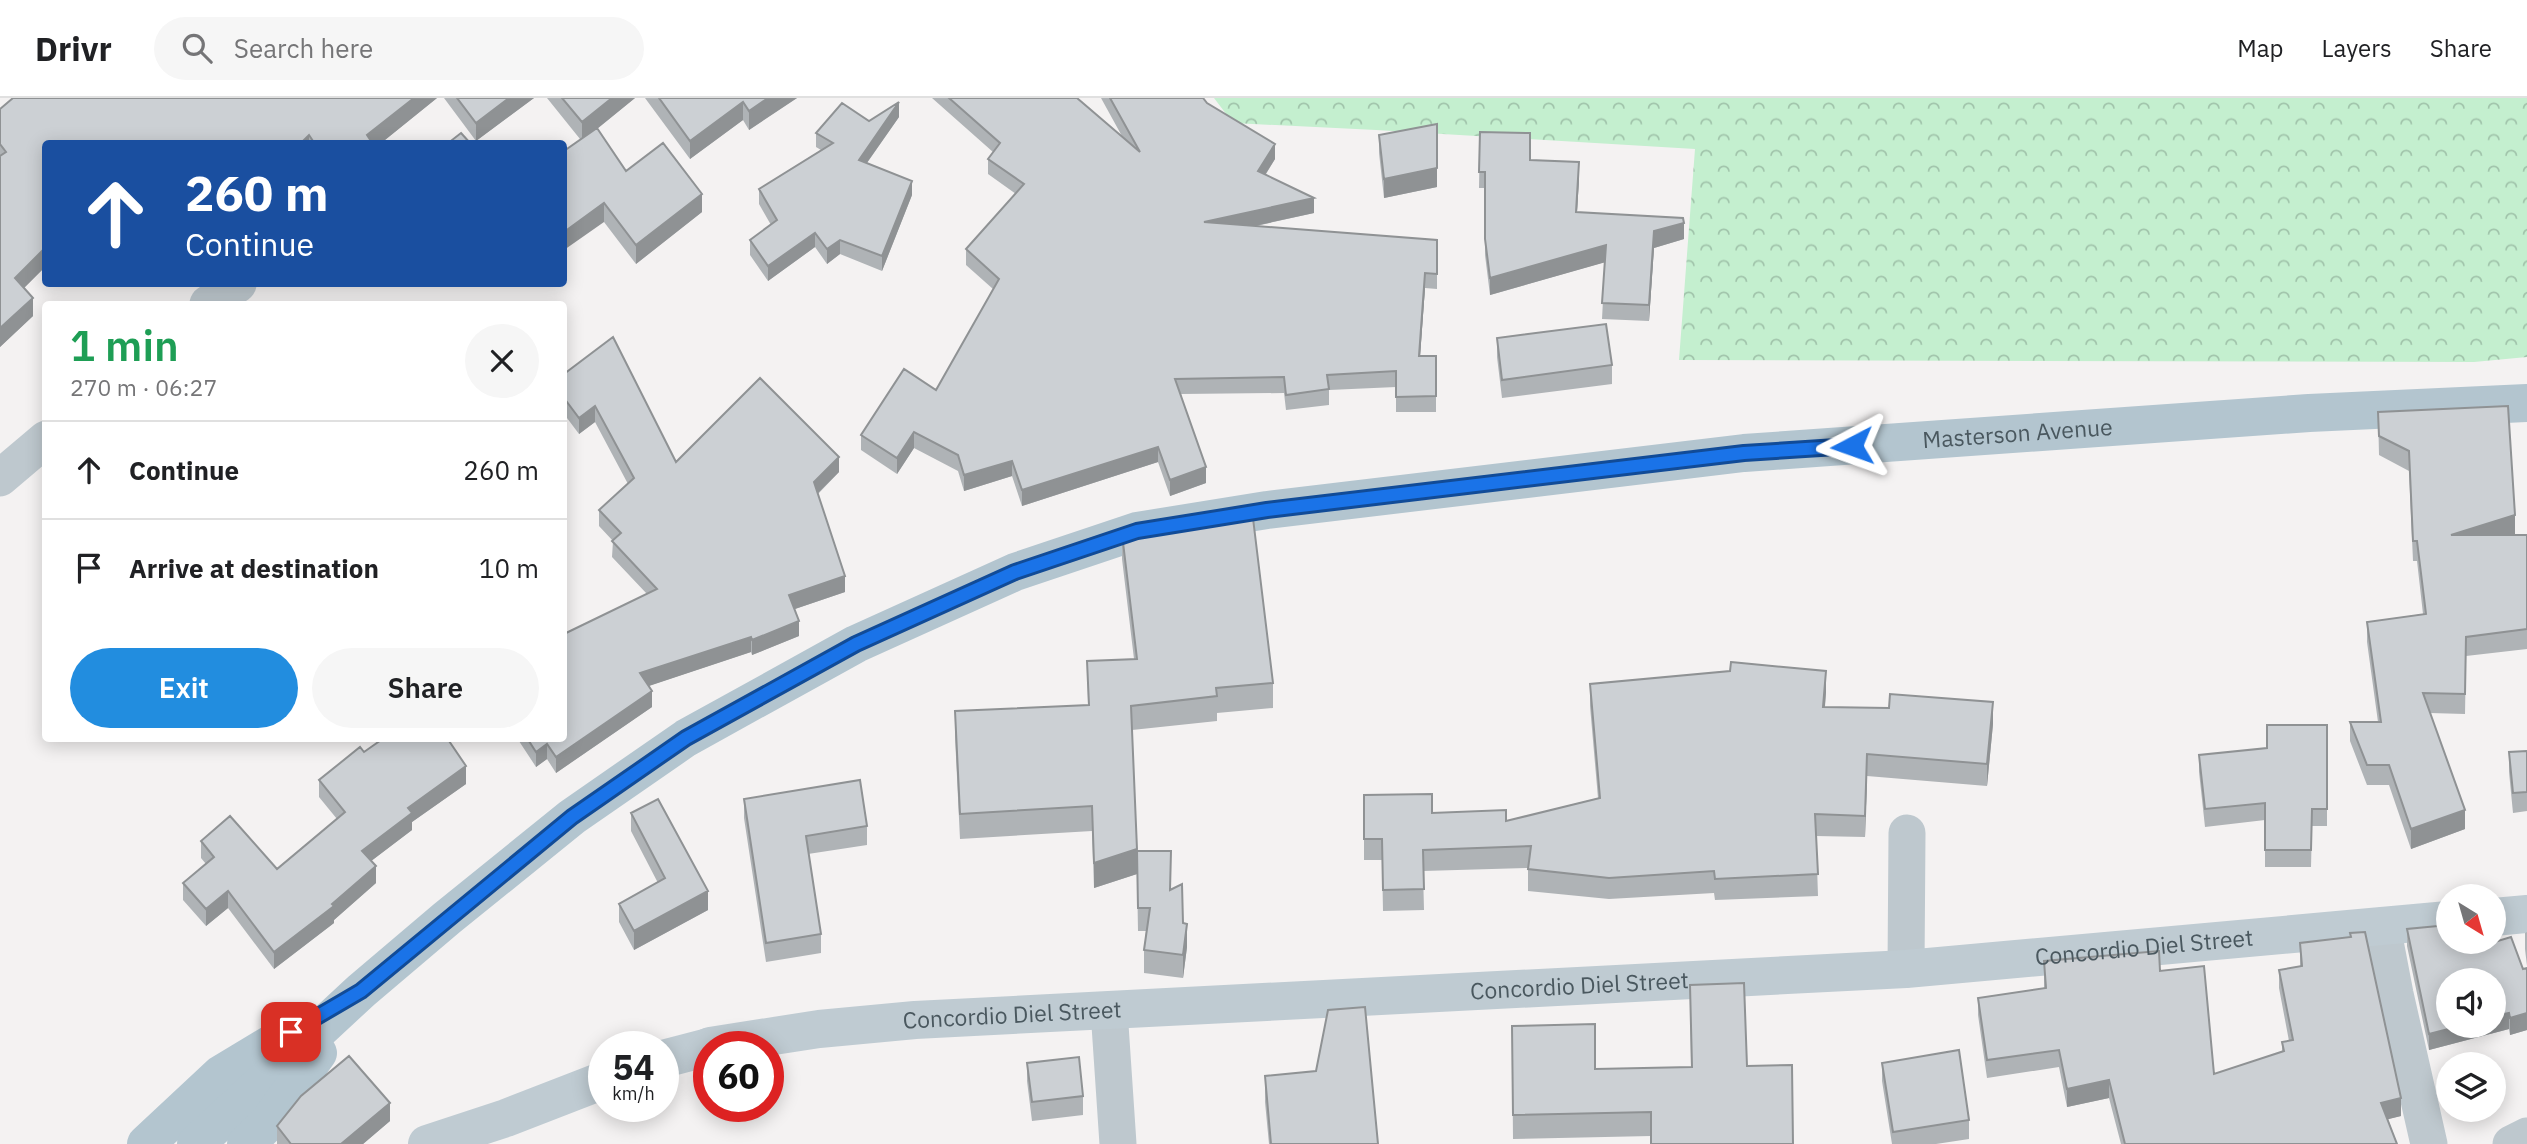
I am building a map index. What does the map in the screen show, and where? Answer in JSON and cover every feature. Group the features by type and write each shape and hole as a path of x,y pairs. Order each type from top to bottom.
{"main road":[{"name":"Masterson Avenue","path":"196,1144 361,991 572,817 686,738 856,644 1015,572 1137,531 1267,510 1744,453 2309,413 2527,403"},
{"path":"2506,916 2527,914"},
{"name":"Concordio Diel Street","path":"784,1035 887,1023 1109,1010 1906,969 2436,921"},
{"path":"146,1144 221,1073 361,991"},
{"path":"246,1144 268,1123 361,991"},
{"path":"427,1144 506,1118 588,1086"},
{"path":"469,1144 506,1118"}],"street":[{"path":"212,301 234,287"},
{"path":"0,478 42,442"},
{"path":"1906,969 1908,833"},
{"path":"2382,926 2429,1144"},
{"path":"1109,1010 1118,1144"},
{"path":"2511,1144 2527,1136"}],"green space":[{"path":"1214,98 2527,98 2527,357 2474,362 1679,360 1695,149 1233,123"}],"building":[{"path":"13,98 414,98 367,135 370,140 312,140 309,135 304,140 42,140 42,251 15,278 33,298 0,328 0,156 6,152 0,144 0,109"},
{"path":"457,98 509,98 476,123"},
{"path":"562,98 612,98 582,122"},
{"path":"659,98 768,98 749,111 743,102 690,141"},
{"path":"949,98 1077,98 1140,152 1110,98 1203,98 1275,144 1258,171 1314,198 1204,222 1437,240 1437,274 1425,273 1419,356 1436,356 1436,396 1396,397 1396,371 1327,375 1329,389 1286,395 1284,377 1175,379 1206,467 1170,480 1158,447 1022,490 1012,461 964,475 958,455 914,432 897,458 861,435 904,369 936,390 999,279 966,249 1024,184 988,159 1000,143"},
{"path":"899,102 859,160 912,181 882,256 840,240 827,249 815,233 768,266 750,240 777,220 759,189 833,143 816,133 842,103 869,121"},
{"path":"1437,124 1437,168 1384,179 1379,135"},
{"path":"597,128 626,171 663,143 702,194 636,245 604,203 567,230 567,149"},
{"path":"1480,132 1530,133 1530,160 1579,162 1576,212 1683,218 1684,223 1654,231 1649,305 1602,303 1606,245 1490,278 1485,239 1485,172 1479,172"},
{"path":"461,133 467,140 452,140"},
{"path":"1606,324 1612,365 1502,380 1497,338"},
{"path":"613,337 676,462 760,378 839,457 814,482 845,576 789,595 799,621 752,640 751,637 640,673 652,691 556,757 547,744 536,752 530,742 567,742 567,633 657,589 612,541 621,533 599,510 634,478 595,406 579,418 567,402 567,372"},
{"path":"2508,406 2515,515 2451,535 2527,535 2527,629 2466,637 2465,694 2423,693 2465,810 2411,829 2389,765 2367,765 2350,722 2381,722 2367,622 2426,614 2417,541 2413,541 2409,451 2379,436 2378,412"},
{"path":"1252,510 1273,683 1216,688 1217,696 1131,706 1137,849 1094,863 1092,806 960,814 955,711 1089,705 1087,661 1137,659 1122,534 1142,527"},
{"path":"1731,662 1826,671 1823,707 1889,708 1890,694 1993,702 1987,764 1867,754 1865,816 1815,814 1818,874 1715,879 1714,871 1609,878 1528,869 1531,846 1423,850 1424,889 1383,890 1382,839 1364,839 1364,795 1432,794 1432,813 1506,810 1506,821 1600,798 1590,684 1730,671"},
{"path":"2267,725 2327,725 2327,809 2312,809 2311,850 2265,850 2265,803 2205,809 2199,755 2267,748"},
{"path":"378,742 450,742 466,766 408,808 412,813 362,851 376,866 332,904 334,906 274,952 228,891 206,909 183,883 214,857 201,841 230,816 277,869 345,812 319,780 360,747 364,752"},
{"path":"2527,751 2527,792 2513,793 2509,752"},
{"path":"860,780 867,826 806,836 821,934 766,943 744,799"},
{"path":"658,799 708,891 634,931 619,904 665,878 631,813"},
{"path":"1137,851 1171,851 1170,890 1182,884 1183,923 1187,924 1183,955 1144,950 1150,908 1138,908"},
{"path":"2436,926 2436,954 2506,954 2506,939 2511,937 2523,969 2527,968 2527,1013 2510,1018 2509,1013 2506,1014 2506,968 2436,968 2436,1032 2429,1034 2407,929"},
{"path":"2365,932 2401,1098 2381,1103 2397,1144 2125,1144 2109,1080 2067,1089 2059,1050 1987,1060 1978,998 2046,988 2044,961 2159,951 2160,971 2204,966 2214,1074 2284,1051 2282,1042 2293,1040 2279,970 2302,966 2300,943 2351,937 2350,933"},
{"path":"1744,983 1747,1066 1792,1065 1793,1144 1651,1144 1651,1112 1513,1115 1512,1026 1595,1024 1595,1069 1692,1067 1690,985"},
{"path":"1365,1007 1378,1144 1271,1144 1265,1076 1316,1071 1328,1010"},
{"path":"1959,1050 1969,1120 1893,1132 1882,1063"},
{"path":"349,1056 390,1103 341,1144 291,1144 277,1126 301,1096"},
{"path":"1079,1057 1083,1096 1032,1102 1027,1063"}],"route":[{"path":"291,1032 361,991 572,817 686,738 856,644 1015,572 1137,531 1267,510 1744,453 1852,446"}]}
